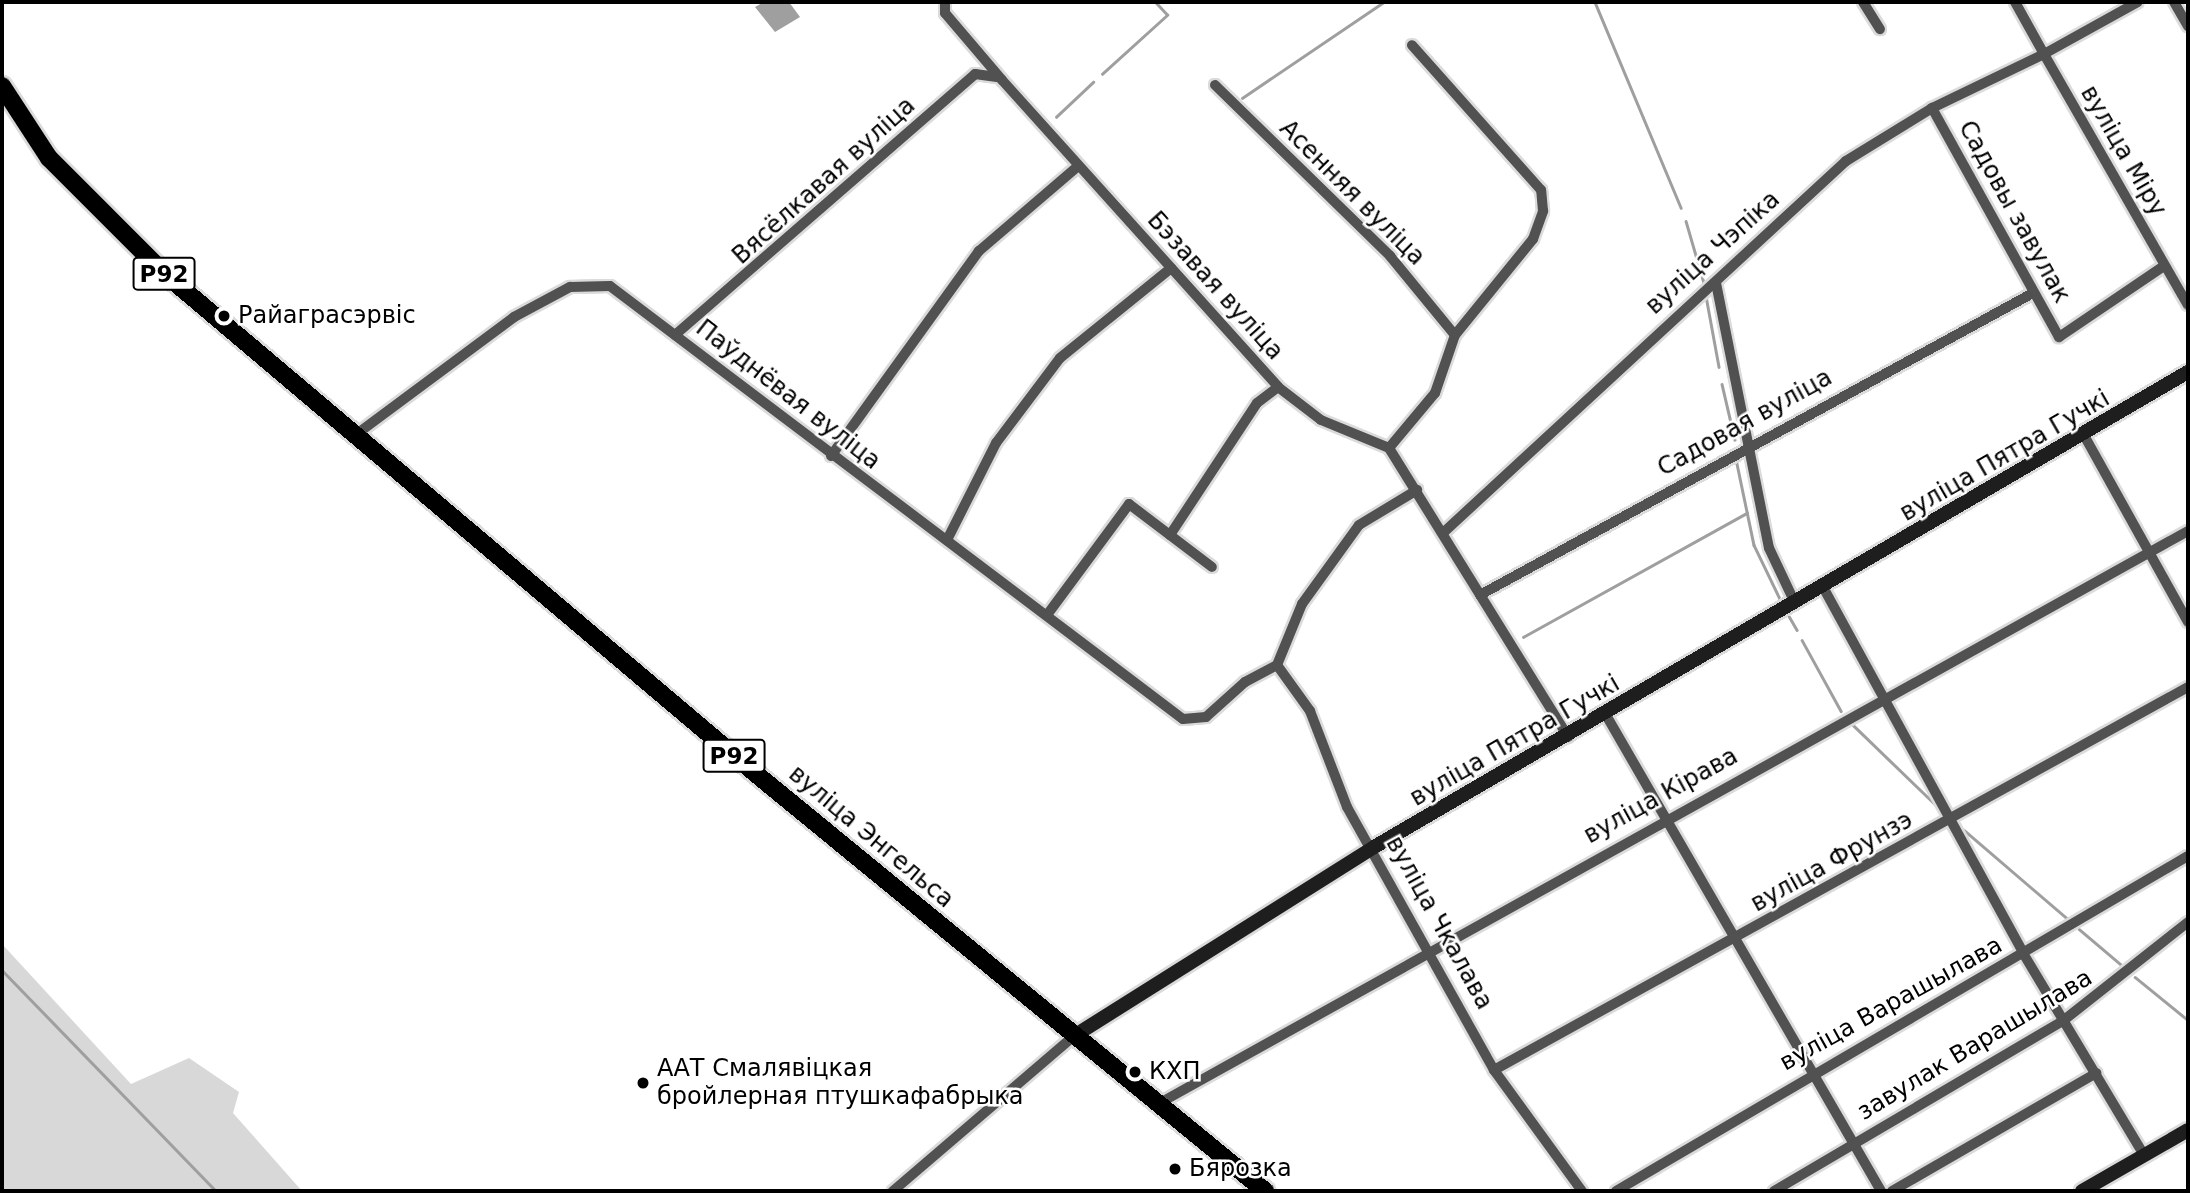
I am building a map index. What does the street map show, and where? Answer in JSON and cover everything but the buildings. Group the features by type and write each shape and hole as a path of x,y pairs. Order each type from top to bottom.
{"main road":[{"name":"Р92","path":"2,86 48,158 100,213 354,436"},
{"name":"вуліца Энгельса","path":"354,436 1265,1191"}],"street":[{"name":"Бэзавая вуліца","path":"945,2 945,13 1002,80 1278,387 1321,420 1389,448"},
{"path":"1863,2 1880,29"},
{"name":"вуліца Міру","path":"2015,2 2188,305"},
{"name":"вуліца Чэпіка","path":"1444,532 1640,345 1716,283 1846,161 1932,108 2044,54 2138,2"},
{"path":"2174,2 2188,26"},
{"path":"1412,46 1541,190 1543,211 1533,239 1455,335 1435,393 1389,448 1444,532 1568,737"},
{"name":"Вясёлкавая вуліца","path":"675,335 975,74 987,72 1002,80"},
{"name":"Асенняя вуліца","path":"1215,85 1390,256 1455,335"},
{"name":"Садовы завулак","path":"1932,108 2059,337 2164,266"},
{"path":"831,456 979,251 1078,166"},
{"path":"947,540 996,443 1060,358 1171,268"},
{"path":"1716,283 1745,446 1769,548 1795,603"},
{"name":"Паўднёвая вуліца","path":"354,436 514,317 570,287 610,286 831,456 947,540 1183,719 1206,717 1245,682 1277,665"},
{"name":"Садовая вуліца","path":"1480,595 1745,446 2033,293"},
{"name":"вуліца Пятра Гучкі","path":"893,1191 1074,1035 1374,847 2085,437 2188,372"},
{"path":"1170,535 1257,403 1278,387"},
{"path":"2085,437 2151,551 2188,622"},
{"path":"1277,665 1302,604 1359,525 1417,490"},
{"path":"1047,615 1129,504 1212,567"},
{"name":"вуліца Кірава","path":"1158,1104 1432,953 1667,816 2188,531"},
{"path":"1823,587 2023,953 2144,1155"},
{"name":"вуліца Чкалава","path":"1277,665 1310,711 1347,807 1374,847 1494,1070 1582,1191"},
{"name":"вуліца Фрунзэ","path":"1494,1070 1738,939 2188,687"},
{"path":"1606,715 1814,1070 1852,1144 1881,1191"},
{"name":"вуліца Варашылава","path":"1616,1191 1814,1070 2023,953 2188,856"},
{"name":"завулак Варашылава","path":"1774,1191 2064,1020 2188,922"},
{"path":"1892,1191 2096,1073"},
{"path":"2082,1191 2188,1130"}],"shaded area":[{"path":"764,2 789,2 800,17 775,32 755,7"},
{"path":"2,944 131,1084 189,1058 239,1092 233,1113 302,1191 2,1191"}],"waterway":[{"path":"1102,74 1167,15 1155,2"},
{"path":"1242,98 1384,2"},
{"path":"1595,2 1681,208"},
{"path":"1056,117 1093,82"},
{"path":"1686,221 1704,283"},
{"path":"1706,296 1719,367"},
{"path":"1722,384 1735,440"},
{"path":"1736,459 1754,545 1781,601"},
{"path":"1523,637 1747,513"},
{"path":"1789,616 1797,630"},
{"path":"1802,640 1841,711"},
{"path":"1851,723 1939,808"},
{"path":"1964,830 2068,919"},
{"path":"2079,929 2124,967"},
{"path":"2,970 216,1191"},
{"path":"2135,977 2188,1020"}],"place":[{"name":"Райаграсэрвіс","path":"224,316"},
{"name":"КХП","path":"1135,1072"},
{"name":"ААТ Смалявіцкая бройлерная птушкафабрыка","path":"643,1083"},
{"name":"Бярозка","path":"1175,1169"}]}
